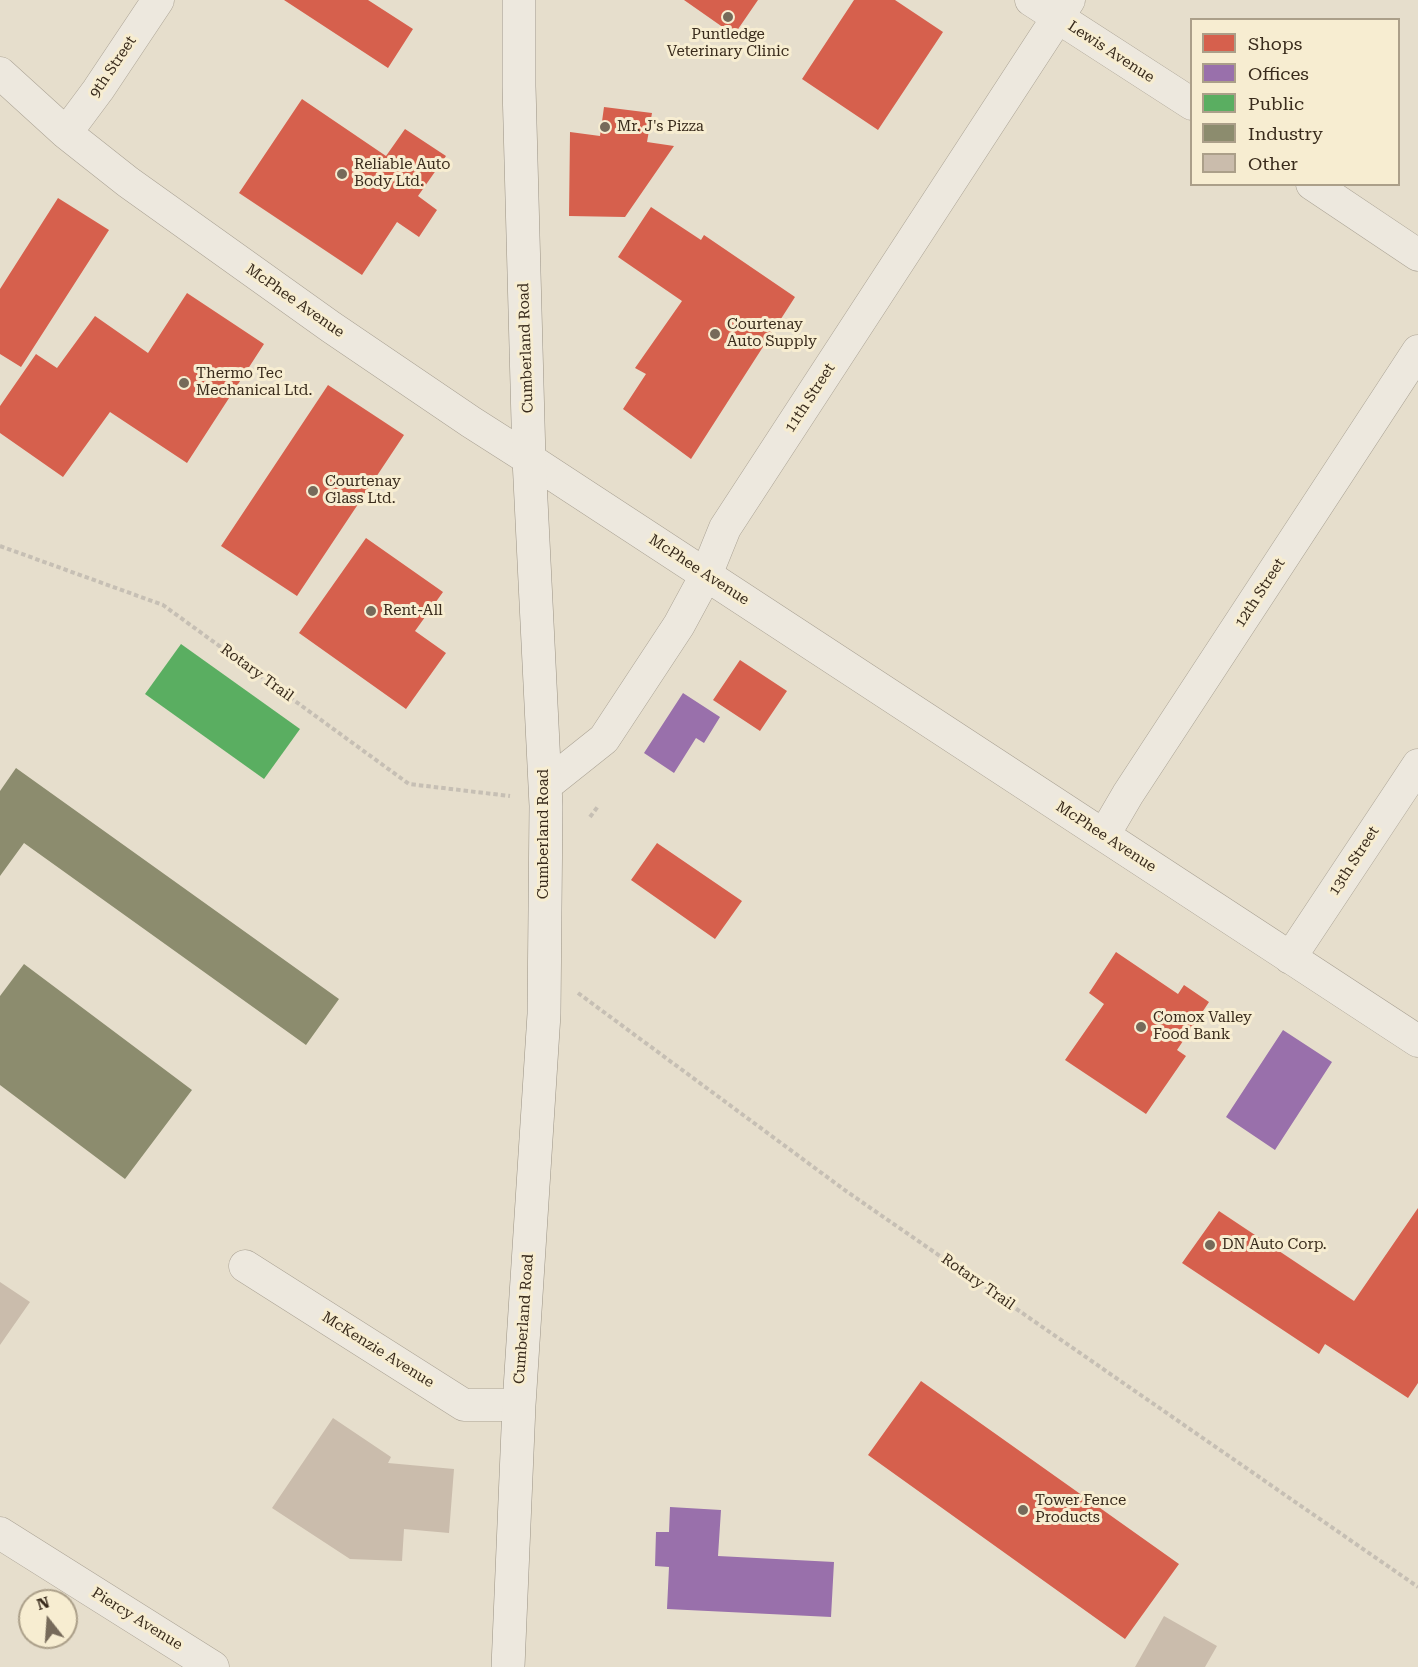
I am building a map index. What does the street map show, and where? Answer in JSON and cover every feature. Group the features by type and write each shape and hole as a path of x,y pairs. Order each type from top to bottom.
{"street":[{"name":"9th Street","path":"66,133 98,90 158,0"},
{"name":"Cumberland Road","path":"508,1667 519,1405 544,1014 545,786 529,459 519,86 519,0"},
{"name":"Lewis Avenue","path":"1031,0 1063,8 1190,104"},
{"name":"11th Street","path":"545,786 604,739 679,625 706,575 724,528 1063,8"},
{"name":"McPhee Avenue","path":"0,73 66,133 128,182 331,327 471,422 1418,1041"},
{"path":"1315,186 1418,255"},
{"name":"12th Street","path":"1104,835 1128,794 1418,351"},
{"name":"13th Street","path":"1290,958 1418,765"},
{"name":"McKenzie Avenue","path":"245,1266 464,1405 519,1405"},
{"name":"Piercy Avenue","path":"0,1533 213,1667"}],"path":[{"name":"Rotary Trail","path":"0,546 163,605 409,784 510,796"},
{"path":"590,817 599,805"},
{"name":"Rotary Trail","path":"544,968 846,1191 1418,1587"}],"building: Shops":[{"path":"284,0 368,0 413,29 388,68"},
{"name":"Puntledge Veterinary Clinic","path":"684,0 758,0 734,35"},
{"path":"854,0 895,0 943,32 878,130 802,79"},
{"name":"Reliable Auto Body Ltd.","path":"302,99 386,156 405,129 446,156 418,196 437,210 419,237 397,222 362,275 239,193"},
{"path":"604,107 652,113 647,142 674,146 625,217 569,216 570,132 600,136"},
{"path":"58,198 109,230 21,367 0,354 0,289"},
{"name":"Courtenay Auto Supply","path":"651,207 701,240 704,235 795,297 691,459 623,409 646,374 635,368 682,301 618,257"},
{"path":"187,293 264,344 187,463 110,412 63,477 0,433 0,406 36,354 57,368 95,316 148,353"},
{"name":"Courtenay Glass Ltd.","path":"328,385 404,435 297,596 221,546"},
{"name":"Rent-All","path":"366,538 443,592 415,631 446,653 406,709 299,633"},
{"path":"740,660 787,691 760,731 713,700"},
{"path":"657,843 742,901 715,939 631,880"},
{"name":"Comox Valley Food Bank","path":"1116,952 1178,994 1184,985 1209,1002 1177,1050 1186,1056 1146,1114 1065,1060 1104,1004 1089,993"},
{"path":"1418,1208 1418,1383 1408,1398 1325,1344 1319,1354 1182,1263 1219,1211 1354,1301"},
{"name":"Tower Fence Products","path":"921,1381 1179,1564 1125,1639 868,1455"}],"building: Offices":[{"path":"683,693 720,717 704,743 696,738 674,773 644,753"},
{"path":"1283,1030 1332,1062 1275,1150 1226,1117"},
{"path":"670,1507 721,1510 718,1556 834,1562 831,1617 667,1609 669,1567 655,1566 656,1532 669,1532"}],"building: Public":[{"path":"181,644 300,729 264,779 145,694"}],"building: Industry":[{"path":"16,768 339,999 306,1045 24,843 0,876 0,791"},
{"path":"24,964 192,1090 125,1179 0,1085 0,996"}],"building: Other":[{"path":"0,1282 30,1302 0,1345"},
{"path":"333,1418 391,1457 388,1463 454,1469 449,1533 404,1529 402,1561 350,1559 272,1508"},
{"path":"1164,1616 1217,1646 1205,1667 1135,1667"}],"place":[{"name":"Puntledge Veterinary Clinic","path":"728,17"},
{"name":"Mr. J's Pizza","path":"605,127"},
{"name":"Reliable Auto Body Ltd.","path":"342,174"},
{"name":"Courtenay Auto Supply","path":"715,334"},
{"name":"Thermo Tec Mechanical Ltd.","path":"184,383"},
{"name":"Courtenay Glass Ltd.","path":"313,491"},
{"name":"Rent-All","path":"371,611"},
{"name":"Comox Valley Food Bank","path":"1141,1027"},
{"name":"DN Auto Corp.","path":"1210,1245"},
{"name":"Tower Fence Products","path":"1023,1510"}]}
